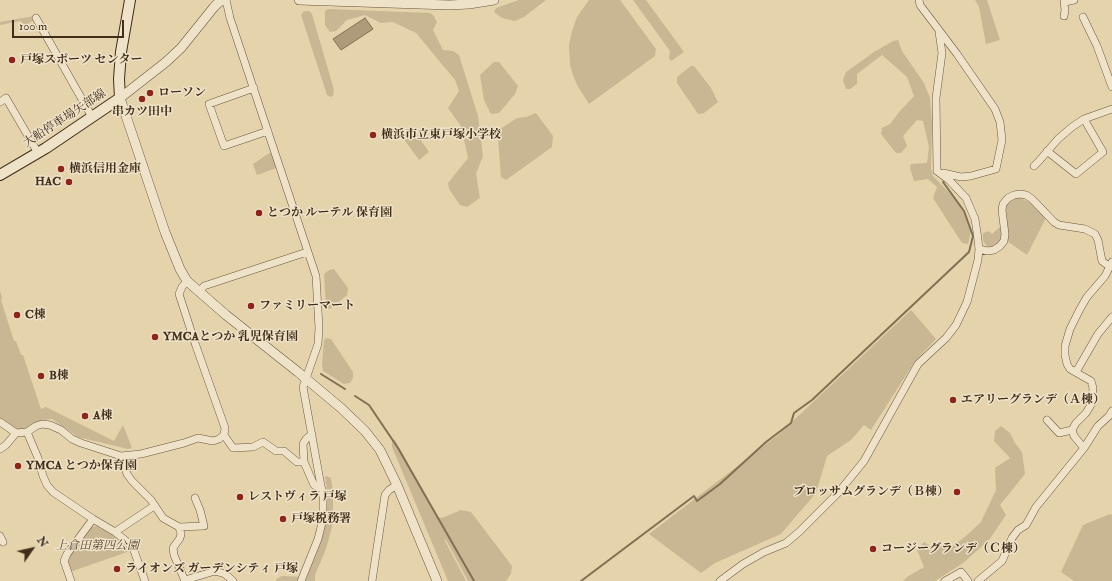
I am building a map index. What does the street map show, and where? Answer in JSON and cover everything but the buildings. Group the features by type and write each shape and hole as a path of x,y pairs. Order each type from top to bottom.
{"main road":[{"name":"大船停車場矢部線","path":"0,175 38,153 120,98 119,79 121,52 130,0"}],"street":[{"path":"301,581 318,539 323,519 322,489 303,387 305,378 314,358 318,344 319,328 316,276 225,0 219,2 214,7 181,48 166,62 120,98 165,232 187,281 199,292 305,378 346,412 365,431 380,450 397,485 438,581"},
{"path":"299,0 449,5 494,0"},
{"path":"918,0 920,6 957,54 995,109 1000,122 1002,140 996,169 971,176 961,177 937,171"},
{"path":"1064,16 1065,1 1074,0"},
{"path":"1083,17 1097,46 1112,87"},
{"path":"36,18 92,118"},
{"path":"937,171 936,98 942,53 939,30"},
{"path":"254,88 209,104 224,146 268,130"},
{"path":"0,102 6,98 38,153"},
{"path":"1034,166 1058,138 1072,127 1084,119 1112,110"},
{"path":"1047,151 1076,174 1103,152 1084,119"},
{"path":"720,581 743,564 764,552 786,543 838,493 864,461 918,364 946,338 956,325 966,302 978,260 979,250 975,219 966,198 949,180 937,171"},
{"path":"979,250 994,250 1004,241 1003,204 1008,198 1020,194 1026,195 1032,199 1054,222 1059,225 1085,229 1095,234 1098,240 1102,261 1111,264 1105,276 1087,297 1066,339 1065,355 1067,364 1070,369 1091,382 1093,388 1092,403 1072,430 1059,433 1047,420"},
{"path":"199,292 204,286 307,252"},
{"path":"187,281 179,294 225,428 224,435 233,448 253,447 263,442 276,451 284,451 297,462 304,462"},
{"path":"1076,372 1098,334 1112,317"},
{"path":"978,581 1002,561 1012,538 1018,530 1026,525 1036,507 1084,448 1098,426 1109,416 1112,411"},
{"path":"0,422 16,433 27,432 42,424 50,425 81,443 121,456 141,454 198,438 213,441 224,435"},
{"path":"1072,430 1074,436 1084,448"},
{"path":"27,432 47,485 53,492 115,532 133,548 145,581"},
{"path":"0,449 6,445 16,433"},
{"path":"312,434 303,444 304,462 314,485 322,489"},
{"path":"121,456 127,474 164,518 179,527 204,526 195,498"},
{"path":"372,581 385,495 389,490 397,485"},
{"path":"115,532 154,506"},
{"path":"71,581 64,561 93,519"},
{"path":"179,527 181,534 180,538 173,548 185,581 215,571 225,574 233,581"},
{"path":"945,581 962,572 968,581"}],"green space":[{"path":"519,0 546,0 524,17 515,21 502,18 494,12 496,8"},
{"path":"589,0 620,0 656,49 655,56 589,104 577,85 573,75 570,65 569,45 577,17"},
{"path":"633,0 646,0 684,52 671,61 669,58 670,51"},
{"path":"975,0 987,0 1000,40 986,44 979,7"},
{"path":"328,9 430,13 433,15 437,22 433,30 443,50 453,51 459,55 478,116 483,156 476,174 480,198 467,207 460,205 449,189 448,183 468,158 461,126 448,108 459,91 455,80 416,33 393,22 381,23 365,15 347,20 336,31 330,32 325,25 325,11"},
{"path":"304,11 309,11 312,14 334,90 333,96 330,97 327,95 301,15"},
{"path":"34,16 36,19 24,26 21,21 0,25 0,22"},
{"path":"898,40 902,51 924,83 930,98 932,123 931,168 933,176 960,204 971,231 968,244 962,243 933,198 937,187 928,179 914,181 910,168 911,164 927,163 929,147 923,121 917,120 903,136 907,146 901,153 896,153 881,134 882,128 890,124 914,96 907,77 882,55 857,74 857,84 850,89 846,89 843,80 846,72 874,52 893,41"},
{"path":"494,62 499,62 518,86 515,94 499,113 491,114 484,100 480,75"},
{"path":"691,66 694,66 711,88 718,102 704,113 698,114 677,83 677,77"},
{"path":"536,113 553,136 552,147 506,180 501,177 498,139 500,129 517,118 526,117"},
{"path":"414,130 429,152 419,160 403,138"},
{"path":"271,152 277,168 257,175 253,164"},
{"path":"1018,197 1029,202 1046,218 1027,255 1007,241 1007,204"},
{"path":"1000,227 1002,234 998,244 991,247 987,246 983,241 983,233 989,231 992,234"},
{"path":"334,269 348,288 347,295 330,309 326,308 324,274 329,270"},
{"path":"0,291 2,298 1,300 14,341 16,341 21,355 23,355 41,409 46,407 114,441 123,425 132,448 128,449 78,437 52,419 39,421 25,429 17,430 0,419"},
{"path":"911,310 936,339 915,361 871,430 864,425 851,440 827,456 816,493 781,534 715,563 701,573 649,534 778,435"},
{"path":"326,338 331,339 353,372 353,378 350,383 344,384 323,371 322,364 324,341"},
{"path":"1001,426 1010,433 1022,452 1025,474 1000,505 1006,515 989,540 963,563 935,581 903,581 924,567 917,550 924,542 930,546 953,546 981,522 996,490 995,468 1010,458 994,441 995,431"},
{"path":"392,439 395,440 435,512 436,517 442,518 461,510 471,512 512,566 511,574 506,581 468,581 446,540 444,539 466,581 448,581 392,447"},
{"path":"326,476 331,478 333,492 333,523 326,549 315,575 315,581 276,581 276,579 282,576 305,577 311,566 322,539 326,514"},
{"path":"1110,514 1112,515 1112,581 1074,581 1061,572 1083,525"},
{"name":"上倉田第四公園","path":"96,526 113,535 130,551 70,572 67,562 71,554 91,527"}],"shaded area":[{"path":"365,18 373,29 341,50 333,39"}],"waterway":[{"path":"581,581 694,496 697,501 720,484 766,442 791,423 794,413 812,400 969,252 973,236 964,211 943,182"},
{"path":"321,374 345,389"},
{"path":"355,396 369,405 398,448 474,581"}],"place":[{"name":"戸塚スポーツ センター","path":"12,60"},
{"name":"ローソン","path":"150,93"},
{"name":"串カツ田中","path":"142,99"},
{"name":"横浜市立東戸塚小学校","path":"373,135"},
{"name":"横浜信用金庫","path":"61,169"},
{"name":"HAC","path":"69,182"},
{"name":"とつか ルーテル 保育園","path":"259,213"},
{"name":"ファミリーマート","path":"251,306"},
{"name":"C棟","path":"17,315"},
{"name":"YMCAとつか 乳児保育園","path":"155,337"},
{"name":"B棟","path":"41,376"},
{"name":"エアリーグランデ（Ａ棟）","path":"953,400"},
{"name":"A棟","path":"85,416"},
{"name":"YMCA とつか保育園","path":"18,466"},
{"name":"ブロッサムグランデ（Ｂ棟）","path":"957,492"},
{"name":"レストヴィラ 戸塚","path":"240,497"},
{"name":"戸塚税務署","path":"283,519"},
{"name":"コージーグランデ（Ｃ棟）","path":"873,549"},
{"name":"ライオンズ ガーデンシティ 戸塚","path":"117,569"}]}
